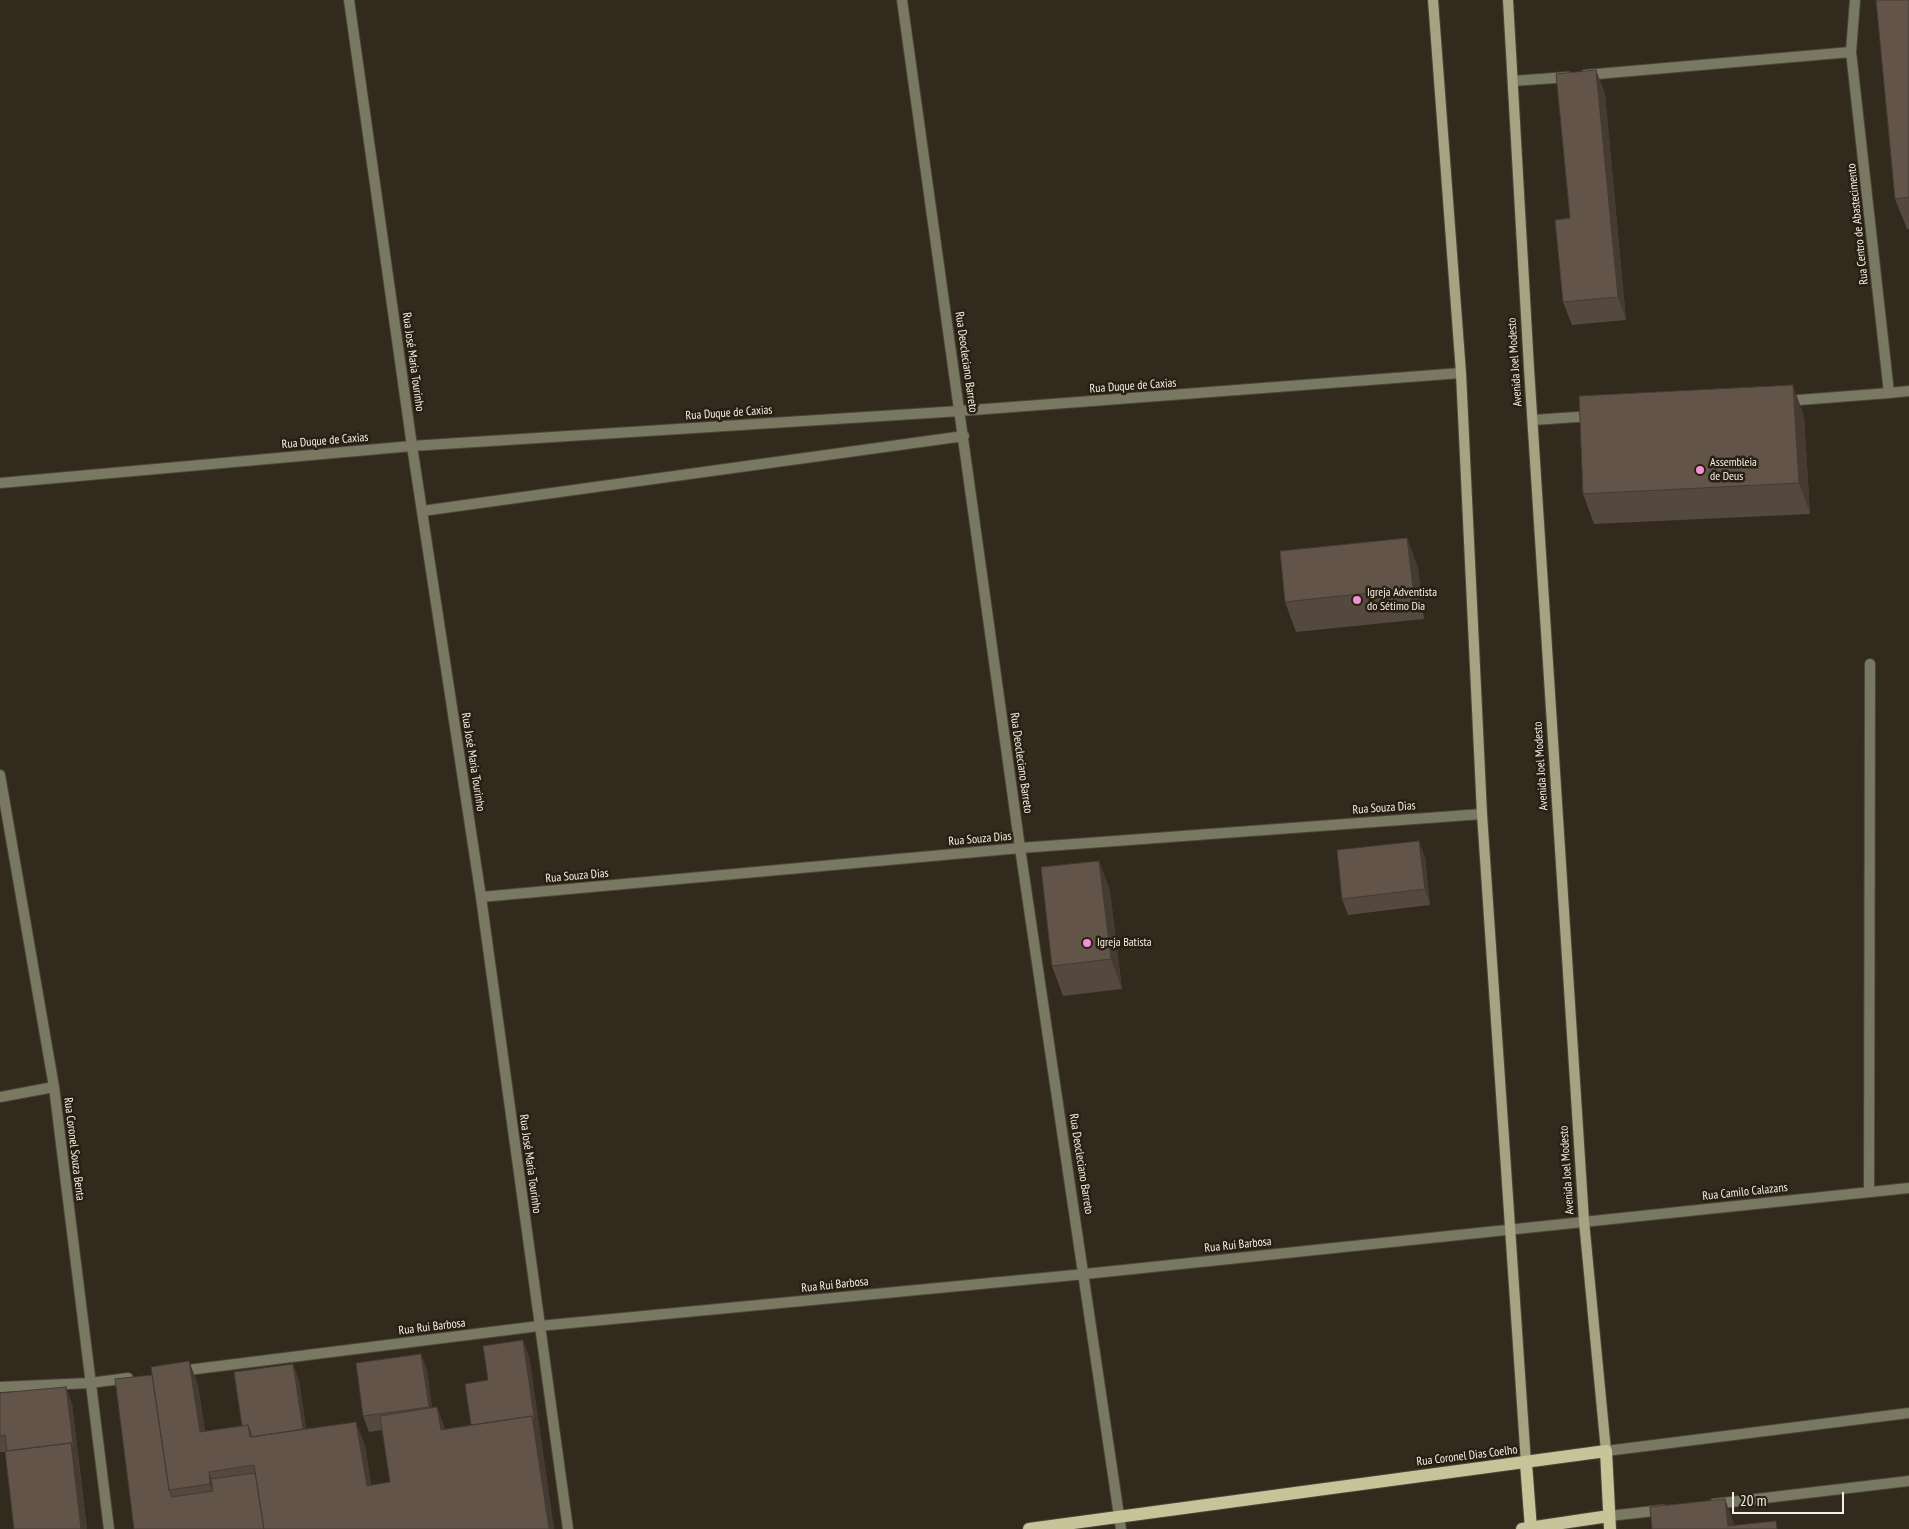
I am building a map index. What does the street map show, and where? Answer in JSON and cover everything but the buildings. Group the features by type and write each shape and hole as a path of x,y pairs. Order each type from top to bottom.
{"main road":[{"name":"Rua Coronel Dias Coelho","path":"1029,1529 1606,1451"},
{"name":"Avenida Joel Modesto","path":"1606,1451 1610,1529"},
{"path":"1526,1463 1528,1529 1609,1516"}],"street":[{"name":"Rua José Maria Tourinho","path":"350,0 412,446 481,897 568,1529"},
{"name":"Rua Deocleciano Barreto","path":"902,0 1020,848 1122,1529"},
{"path":"1433,0 1460,373 1482,814 1526,1463"},
{"name":"Avenida Joel Modesto","path":"1508,0 1532,420 1584,1221 1606,1451"},
{"name":"Rua Centro de Abastecimento","path":"1855,0 1851,52 1889,393"},
{"path":"1513,81 1851,52"},
{"name":"Rua Duque de Caxias","path":"0,483 412,446 960,411 1460,373"},
{"path":"1770,402 1909,391"},
{"path":"1532,420 1602,415"},
{"path":"422,511 964,436"},
{"path":"1869,1192 1870,664"},
{"name":"Rua Coronel Souza Benta","path":"0,775 54,1087 109,1529"},
{"name":"Rua Souza Dias","path":"481,897 1020,848 1482,814"},
{"path":"0,1097 54,1087"},
{"name":"Rua Camilo Calazans","path":"1584,1221 1909,1188"},
{"name":"Rua Rui Barbosa","path":"168,1373 539,1326 1085,1274 1584,1221"},
{"path":"0,1387 90,1383 139,1376"},
{"name":"Rua Coronel Dias Coelho","path":"1606,1451 1909,1414"},
{"path":"1706,1504 1909,1481"},
{"path":"1609,1516 1677,1508"}],"place":[{"name":"Assembleia de Deus","path":"1700,470"},
{"name":"Igreja Adventista do Sétimo Dia","path":"1357,600"},
{"name":"Igreja Batista","path":"1087,943"}]}
